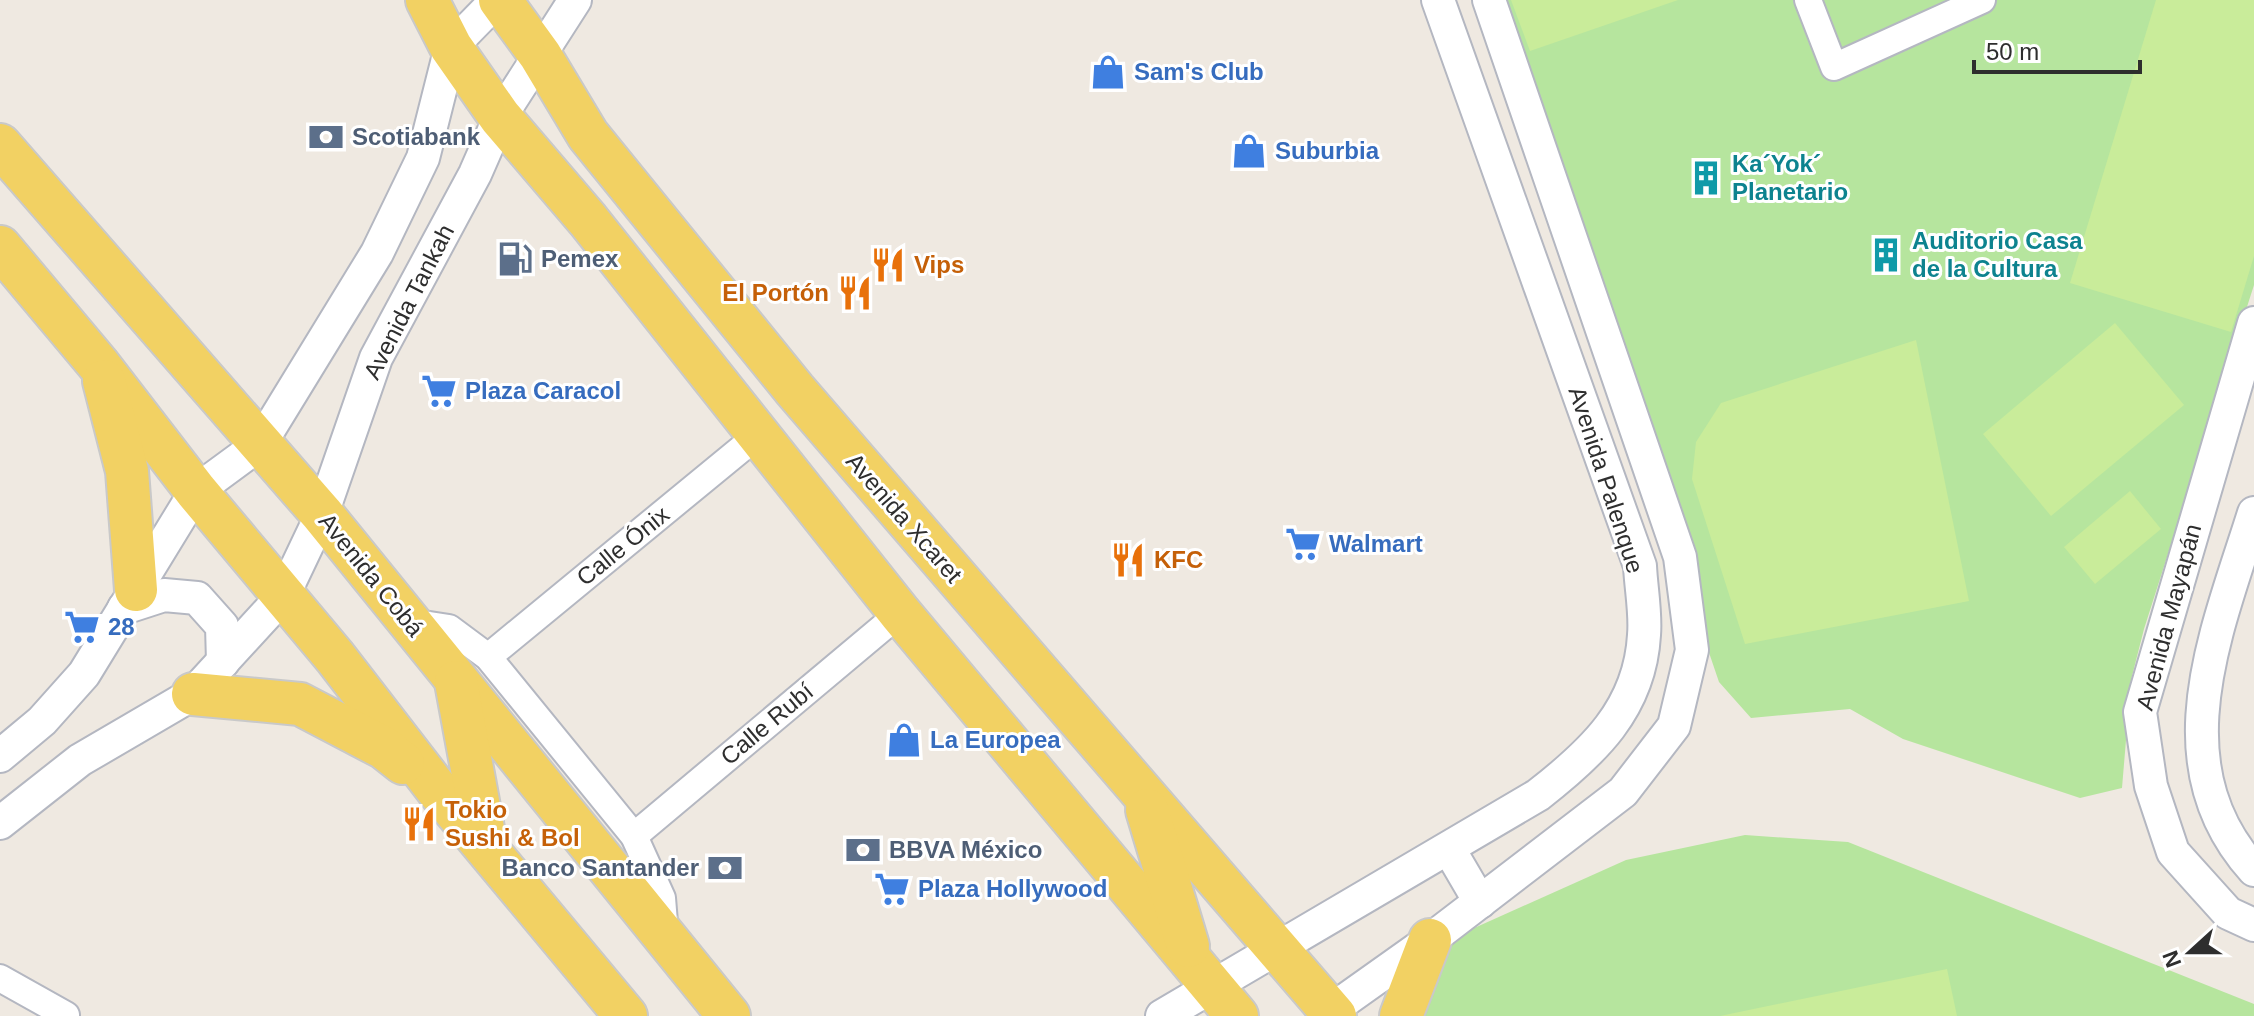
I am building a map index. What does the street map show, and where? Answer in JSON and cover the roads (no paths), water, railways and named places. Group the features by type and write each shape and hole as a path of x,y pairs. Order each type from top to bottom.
{"main road":[{"path":"427,0 451,47 500,117 588,220 900,613 1215,990"},
{"name":"Avenida Xcaret","path":"498,0 540,55 588,135 694,266 902,515 1329,1014"},
{"name":"Avenida Cobá","path":"0,145 322,514 410,622 471,667 665,937 729,1016"},
{"path":"588,220 694,266"},
{"path":"0,248 99,365 196,491 335,657 436,788 626,1016"},
{"path":"99,365 127,471 130,599"},
{"path":"758,435 902,515"},
{"path":"471,667 486,846"},
{"path":"193,694 300,704 384,748 436,788"},
{"path":"1141,793 1215,990"},
{"path":"1401,1016 1430,940"}],"street":[{"path":"0,756 42,721 84,674 196,491 260,444 377,253 423,158 451,47 498,0"},
{"name":"Avenida Tankah","path":"0,823 80,760 193,694 283,596 322,514 376,358 466,193 500,117 575,0"},
{"name":"Avenida Palenque","path":"1162,1016 1215,990 1276,949 1538,795 1587,757 1627,704 1645,636 1640,566 1438,0"},
{"name":"Avenida Palenque","path":"1329,1014 1623,792 1674,726 1692,650 1680,557 1489,0"},
{"path":"1808,0 1834,67 1982,0"},
{"path":"423,158 446,170 466,193"},
{"path":"1546,304 1588,288"},
{"name":"Avenida Mayapán","path":"2254,323 2140,712 2151,786 2173,852 2228,913 2254,925"},
{"name":"Calle Ónix","path":"471,667 758,435"},
{"name":"Avenida Mayapán","path":"2254,513 2211,652 2200,717 2205,770 2221,827 2254,870"},
{"path":"130,599 164,595 197,598 222,626 223,662"},
{"name":"Calle Rubí","path":"634,836 900,613"},
{"path":"471,667 634,836 662,898 665,937"},
{"path":"1449,849 1480,902"},
{"path":"0,978 66,1015"}],"place":[{"name":"Sam's Club","path":"1108,72"},
{"name":"Scotiabank","path":"326,137"},
{"name":"Suburbia","path":"1249,151"},
{"name":"Ka´Yok´ Planetario","path":"1706,178"},
{"name":"Auditorio Casa de la Cultura","path":"1886,255"},
{"name":"Pemex","path":"515,259"},
{"name":"Vips","path":"888,265"},
{"name":"El Portón","path":"855,293"},
{"name":"Plaza Caracol","path":"439,391"},
{"name":"Walmart","path":"1303,544"},
{"name":"KFC","path":"1128,560"},
{"name":"28","path":"82,627"},
{"name":"La Europea","path":"904,740"},
{"name":"Tokio Sushi & Bol","path":"419,824"},
{"name":"BBVA México","path":"863,850"},
{"name":"Banco Santander","path":"725,868"},
{"name":"Plaza Hollywood","path":"892,889"}]}
